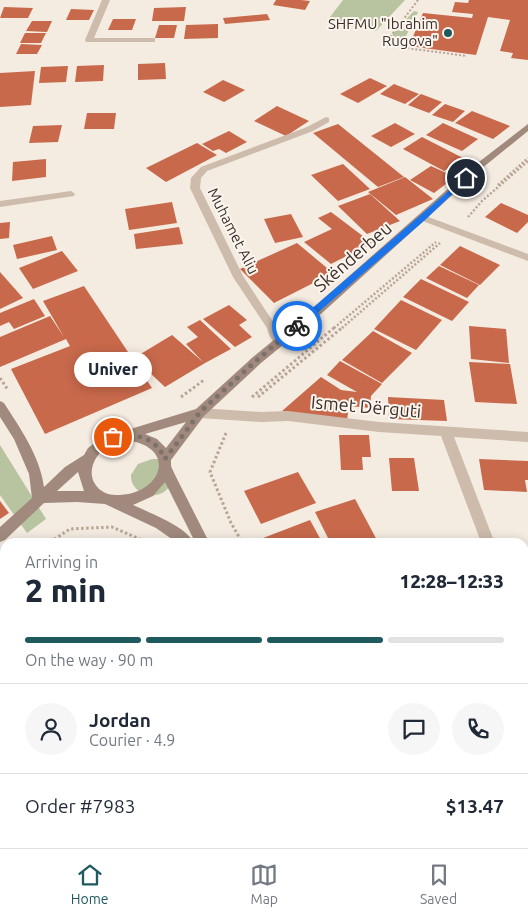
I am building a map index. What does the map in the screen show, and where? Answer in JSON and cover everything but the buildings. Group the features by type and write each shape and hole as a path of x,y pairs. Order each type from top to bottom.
{"main road":[{"name":"Skënderbeu","path":"165,463 200,412 279,340 318,310 423,218 478,167 528,127"},
{"path":"0,406 20,437 36,474 39,498"},
{"name":"Skënderbeu","path":"125,435 200,412"},
{"path":"180,538 161,524 109,500 89,487 84,469 86,460 92,450 102,442 113,437 125,435 146,438 161,450 165,463 200,538"},
{"path":"0,536 39,498 70,471 86,460"},
{"path":"39,498 77,496 109,500 130,500 147,494 162,478 165,463"}],"street":[{"path":"106,0 88,40 152,40"},
{"name":"Muhamet Aliu","path":"279,340 238,277 195,188 196,178 204,169 310,129 326,120"},
{"path":"423,218 528,258"},
{"name":"Ismet Dërguti","path":"200,412 528,437"},
{"path":"445,431 486,538"}],"lane":[{"path":"0,204 71,194"}],"path":[{"path":"418,0 384,45 468,56"},
{"path":"240,538 231,523 210,472 234,414 318,349 453,230 528,160"},
{"path":"56,538 70,529 112,527 137,538"}],"green space":[{"path":"343,0 405,0 376,31 327,21"},
{"path":"414,11 418,12 403,42 392,38 393,33"},
{"path":"0,445 46,519 27,533 0,495"},
{"path":"152,459 159,459 171,465 175,476 171,485 158,495 145,494 139,491 132,482 131,475 138,464"}],"way so far":[{"path":"113,437 136,435 146,438 155,443 165,459 200,412 297,326"}],"place":[{"name":"SHFMU \"Ibrahim Rugova\"","path":"448,33"},
{"name":"Univer","path":"113,437"}],"route":[{"path":"297,326 318,310 466,178"}]}
